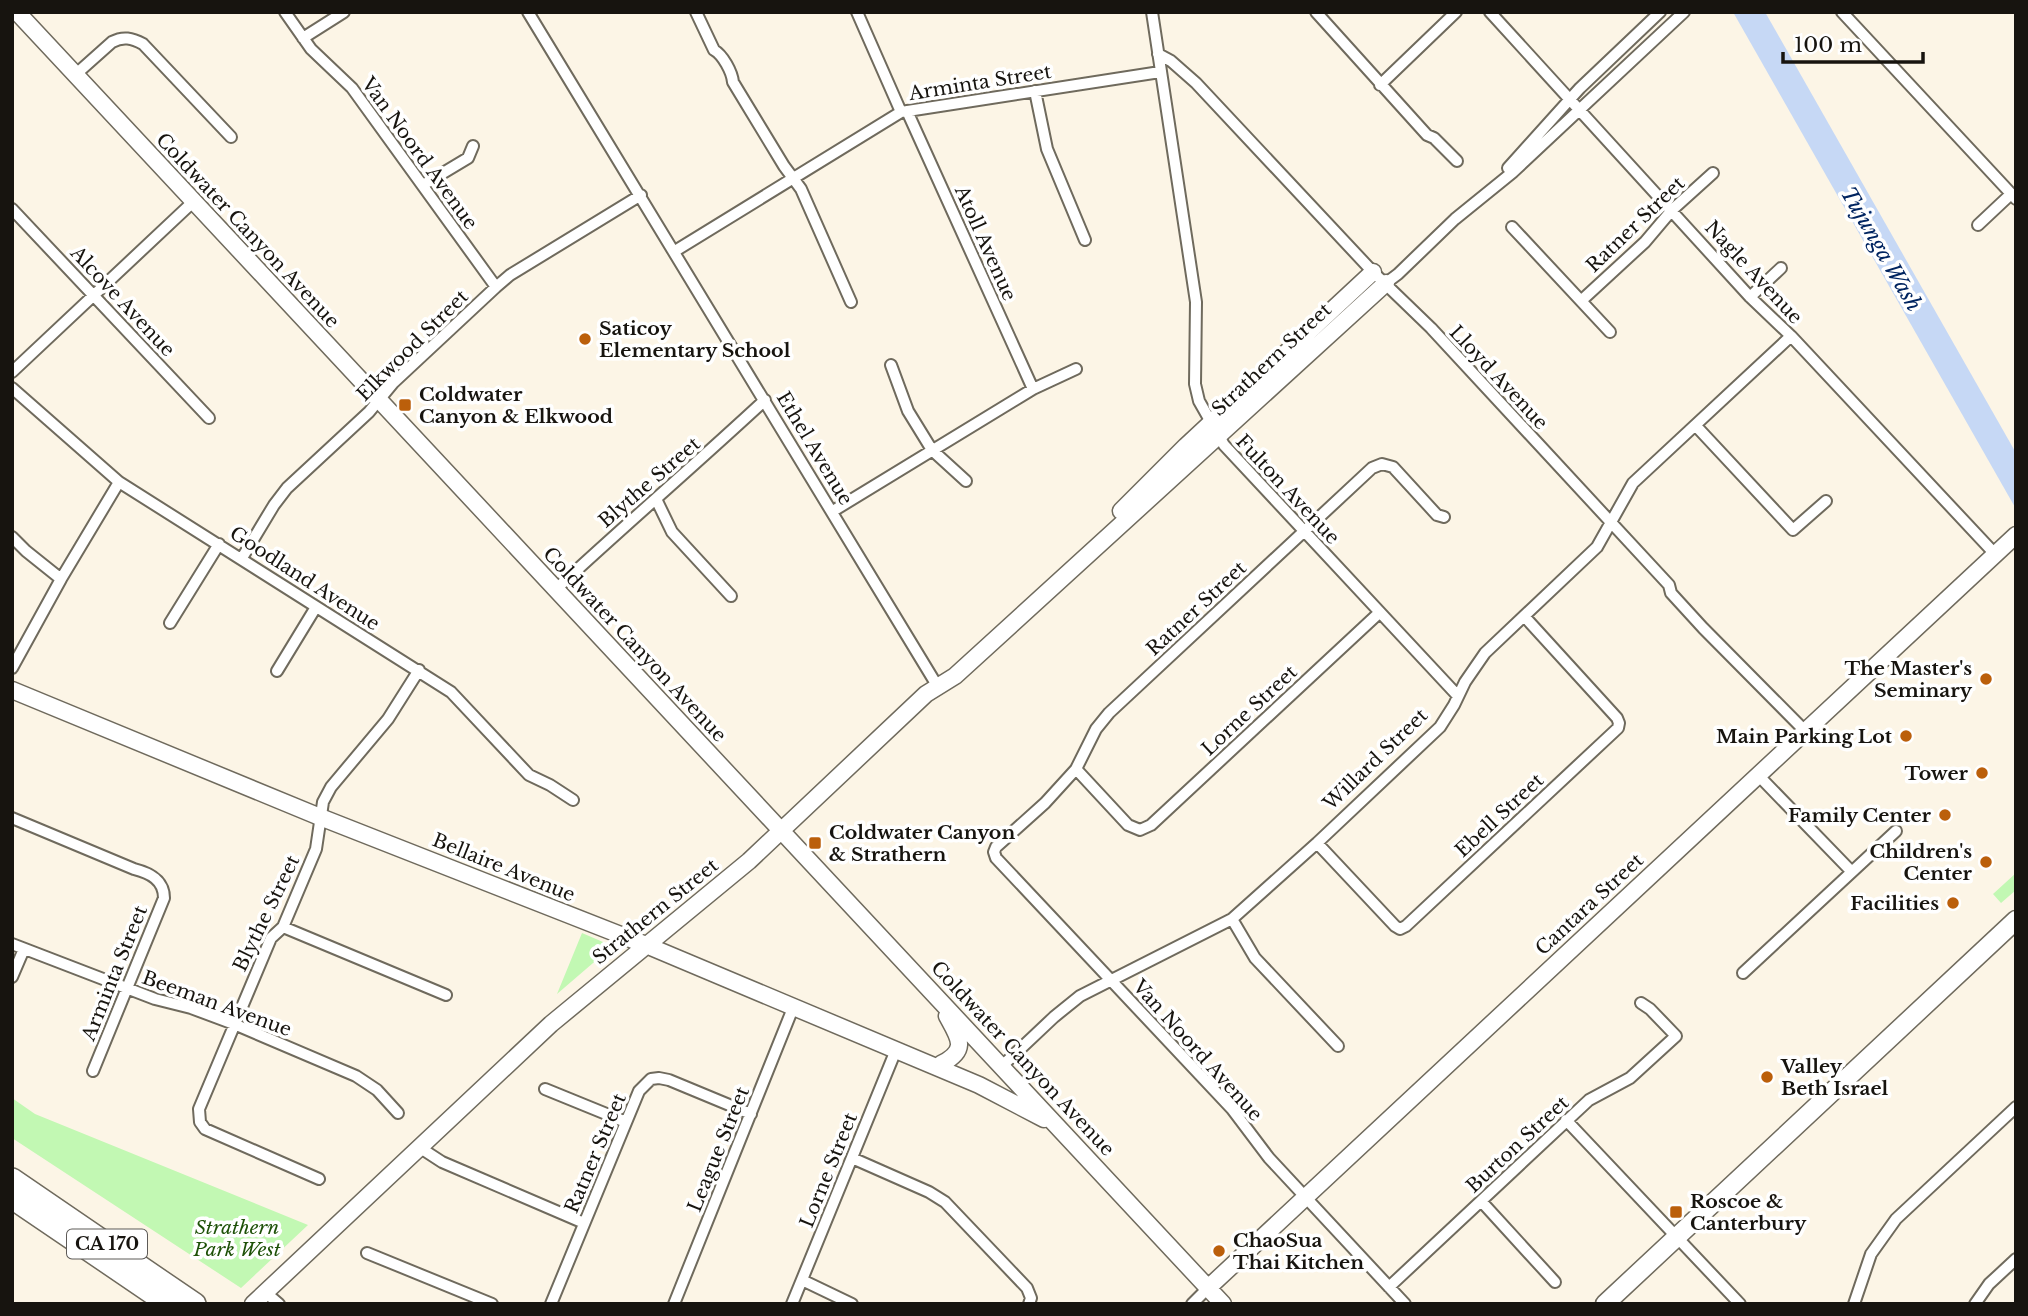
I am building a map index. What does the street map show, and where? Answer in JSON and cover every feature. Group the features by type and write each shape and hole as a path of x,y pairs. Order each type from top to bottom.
{"highway":[{"path":"15,1187 168,1304"},
{"path":"15,1187 29,1201 180,1304"},
{"name":"CA 170","path":"15,1187 195,1304"},
{"name":"CA 170","path":"12,1212 146,1304"}],"main road":[{"path":"1605,1304 2016,920"}],"street":[{"name":"Coldwater Canyon Avenue","path":"17,12 1223,1304"},
{"name":"Van Noord Avenue","path":"285,12 311,49 352,88 496,287"},
{"path":"303,38 344,12"},
{"name":"Ethel Avenue","path":"528,12 938,687"},
{"path":"696,12 714,50 719,52 733,82 801,189 851,302"},
{"name":"Atoll Avenue","path":"857,12 1032,389"},
{"name":"Fulton Avenue","path":"1152,12 1196,302 1195,384 1199,401 1214,430 1304,532 1458,696"},
{"path":"1316,12 1427,135 1434,138 1457,161"},
{"path":"1380,85 1456,12"},
{"name":"Nagle Avenue","path":"1490,12 1750,297 1791,336 1995,554"},
{"name":"Strathern Street","path":"1485,195 1570,98 1660,12"},
{"name":"Strathern Street","path":"253,1304 551,1024 782,832 926,694 955,676 1087,554 1127,504 1214,430 1380,277 1398,274 1455,219 1513,172 1684,12"},
{"path":"1842,12 2013,196 1978,225"},
{"path":"75,75 112,42 134,38 143,44 231,137"},
{"name":"Lloyd Avenue","path":"1158,54 1171,61 1196,83 1669,585 1671,593 1712,637 1806,732"},
{"name":"Arminta Street","path":"675,251 904,112 1160,72"},
{"path":"1035,91 1047,149 1085,240"},
{"path":"423,185 468,158 473,146"},
{"name":"Ratner Street","path":"1582,300 1713,173"},
{"name":"Elkwood Street","path":"242,558 287,488 369,412 393,383 496,287 510,275 641,195"},
{"path":"12,372 194,201"},
{"name":"Alcove Avenue","path":"12,209 209,418"},
{"path":"1512,227 1611,332"},
{"path":"1750,297 1781,268"},
{"name":"Willard Street","path":"897,1050 908,1050 982,1078 1002,1066 1067,1006 1232,919 1440,727 1480,659 1597,547 1633,483 1791,336"},
{"path":"891,365 908,411 932,450 966,481"},
{"path":"833,511 1032,389 1076,369"},
{"name":"Goodland Avenue","path":"12,388 119,482 451,692 529,775 573,800"},
{"name":"Blythe Street","path":"555,590 765,400"},
{"path":"1696,426 1793,530 1826,501"},
{"name":"Ratner Street","path":"994,852 1076,769 1096,729 1109,713 1372,468 1382,464 1393,467 1437,515 1444,517"},
{"path":"12,668 119,482"},
{"path":"656,499 673,532 730,596"},
{"name":"Cantara Street","path":"1192,1304 2016,535"},
{"path":"12,537 61,579"},
{"path":"170,623 219,544"},
{"path":"277,671 316,607"},
{"name":"Lorne Street","path":"1076,769 1128,825 1140,830 1150,825 1379,613"},
{"name":"Ebell Street","path":"1317,843 1400,929 1608,737 1619,723 1617,718 1524,616"},
{"name":"Blythe Street","path":"319,1179 205,1129 200,1122 199,1110 271,938 283,927 316,849 323,802 331,787 388,719 419,670"},
{"name":"Bellaire Avenue","path":"12,690 320,817 646,945 979,1085 1055,1125"},
{"path":"1758,775 1852,872"},
{"name":"Arminta Street","path":"12,818 146,872 164,888 164,898 93,1071"},
{"path":"1743,973 1896,831"},
{"name":"Van Noord Avenue","path":"994,852 996,858 1233,1109 1269,1158 1405,1304"},
{"path":"1232,919 1255,958 1338,1046"},
{"path":"283,927 446,995"},
{"name":"Beeman Avenue","path":"12,944 155,999 191,1008 233,1024 356,1076 377,1090 398,1113"},
{"path":"12,977 24,949"},
{"path":"939,999 959,1038 957,1054 941,1064"},
{"name":"Burton Street","path":"1389,1287 1589,1100 1630,1078 1676,1036 1641,1003"},
{"name":"League Street","path":"674,1304 793,1007"},
{"name":"Lorne Street","path":"792,1304 897,1050"},
{"path":"979,1085 993,1079 1002,1066"},
{"name":"Ratner Street","path":"551,1304 644,1084 659,1078 751,1114"},
{"path":"545,1089 626,1122"},
{"path":"1854,1304 1871,1254 1896,1219 2016,1107"},
{"path":"1566,1121 1740,1304"},
{"path":"419,1147 442,1162 584,1223"},
{"path":"852,1158 929,1192 944,1202 1027,1288 1030,1301"},
{"path":"1481,1201 1555,1282"},
{"path":"367,1253 492,1304"},
{"path":"1975,1304 1989,1283 2016,1259"},
{"path":"802,1280 852,1304"},
{"path":"265,1292 279,1304"}],"green space":[{"path":"2016,873 2016,890 2001,903 1993,894"},
{"path":"582,933 603,942 607,951 557,994"},
{"name":"Strathern Park West","path":"12,1098 35,1114 308,1225 241,1288 12,1138"}],"water":[{"name":"Tujunga Wash","path":"1733,12 1765,12 2016,453 2016,509"}],"place":[{"name":"Saticoy Elementary School","path":"585,339"},
{"name":"Coldwater Canyon & Elkwood","path":"405,405"},
{"name":"The Master's Seminary","path":"1986,679"},
{"name":"Main Parking Lot","path":"1906,736"},
{"name":"Tower","path":"1982,773"},
{"name":"Family Center","path":"1945,815"},
{"name":"Coldwater Canyon & Strathern","path":"815,843"},
{"name":"Children's Center","path":"1986,862"},
{"name":"Facilities","path":"1953,903"},
{"name":"Valley Beth Israel","path":"1767,1077"},
{"name":"Roscoe & Canterbury","path":"1676,1212"},
{"name":"ChaoSua Thai Kitchen","path":"1219,1251"}]}
